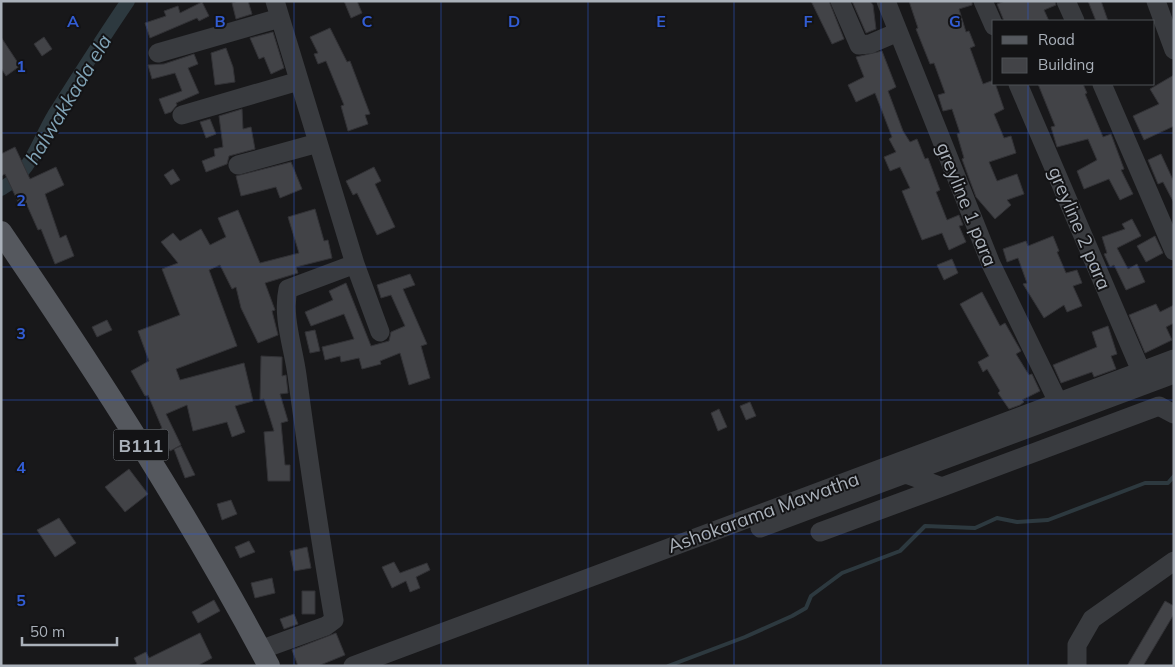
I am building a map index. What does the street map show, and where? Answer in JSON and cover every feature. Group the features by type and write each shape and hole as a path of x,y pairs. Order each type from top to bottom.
{"main road":[{"name":"B111","path":"1,232 95,369 215,566 264,658"}],"street":[{"path":"840,1 859,45 870,44 898,32"},
{"name":"greyline 1 para","path":"886,1 991,264 1058,402"},
{"path":"983,1 992,21"},
{"path":"1066,1 1074,20"},
{"path":"1156,1 1174,50"},
{"path":"158,53 278,9 355,264 380,332"},
{"path":"182,115 299,81"},
{"name":"greyline 2 para","path":"1018,85 1141,371"},
{"path":"1102,85 1174,250"},
{"path":"238,165 318,143"},
{"path":"264,658 334,620 310,477 293,349 284,305 288,289 355,264"},
{"name":"Ashokarama Mawatha","path":"353,666 1174,359"},
{"path":"382,666 1174,374"},
{"path":"820,532 1159,406 1174,414"},
{"path":"906,474 942,487"},
{"path":"1077,666 1077,645 1092,619 1174,562"}],"building":[{"path":"248,1 252,14 236,19 232,3"},
{"path":"344,1 357,1 362,13 351,18"},
{"path":"811,1 829,1 844,39 832,44"},
{"path":"852,1 870,1 873,5 876,29 866,33"},
{"path":"909,1 972,1 972,5 959,9 966,32 969,31 975,46 970,48 983,84 992,81 992,85 996,85 1004,109 994,114 1004,138 1011,136 1016,153 989,162 997,181 1017,174 1024,194 1007,200 1011,205 995,219 976,197 962,159 964,158 957,134 960,133 952,109 943,111 938,95 945,93 934,63 930,64 916,29 918,28"},
{"path":"1005,1 1055,1 1056,5 1044,10 1049,20 1004,20 997,4"},
{"path":"1088,1 1101,1 1108,20 1096,20"},
{"path":"202,2 209,16 199,21 197,18 150,38 145,23 166,16 164,11 178,6 180,13"},
{"path":"330,28 347,62 350,61 370,114 365,115 368,124 348,131 341,106 344,105 326,61 318,64 314,54 318,53 310,37"},
{"path":"273,32 284,68 271,74 264,57 259,59 250,38"},
{"path":"1,37 20,66 6,76 1,68"},
{"path":"44,37 52,49 42,56 34,44"},
{"path":"226,48 233,67 235,82 215,85 211,53"},
{"path":"882,51 896,87 888,91 903,131 910,142 917,139 925,159 928,158 940,190 936,192 947,220 959,215 963,225 959,226 966,242 949,250 942,233 922,240 902,191 910,188 900,167 890,171 884,157 896,152 889,139 892,137 875,93 856,102 848,85 864,77 856,57"},
{"path":"194,54 198,64 188,68 199,93 176,103 177,105 171,112 165,114 159,99 182,91 175,73 152,79 148,65 164,64"},
{"path":"1174,75 1174,126 1144,140 1133,116 1159,104 1150,89"},
{"path":"1038,85 1083,85 1087,93 1085,94 1103,137 1111,134 1124,169 1121,170 1133,194 1120,200 1109,179 1084,189 1077,171 1097,160 1088,139 1057,147 1051,127 1055,126"},
{"path":"242,109 243,129 251,127 255,149 229,156 227,164 206,172 202,161 215,156 214,149 223,147 219,116"},
{"path":"210,119 216,134 206,138 200,122"},
{"path":"15,147 30,179 56,167 64,185 45,194 60,238 66,235 74,256 55,264 41,229 38,230 26,203 20,206 5,174 1,176 1,154"},
{"path":"1161,154 1174,182 1174,203 1163,182 1158,184 1148,160"},
{"path":"291,162 302,189 280,198 276,187 241,196 236,176"},
{"path":"374,167 381,181 375,184 395,227 377,235 357,193 353,195 346,181"},
{"path":"173,169 180,180 171,185 164,175"},
{"path":"315,209 324,241 328,240 332,258 296,267 298,273 265,283 275,310 272,311 278,335 258,343 241,308 236,287 232,289 220,265 209,270 237,346 176,369 180,380 244,363 253,401 235,406 245,432 232,437 227,422 193,431 187,405 166,414 181,445 170,451 159,430 162,428 148,395 145,396 131,371 149,361 138,331 180,315 162,269 178,263 161,242 173,233 180,241 201,229 210,245 226,237 218,218 238,210 260,263 299,253 288,217"},
{"path":"1132,219 1141,236 1117,248 1128,269 1137,264 1145,282 1126,290 1114,265 1110,267 1104,254 1107,253 1102,237 1125,229 1122,224"},
{"path":"1053,236 1059,251 1057,252 1066,273 1077,270 1082,283 1073,286 1082,306 1067,312 1064,305 1044,318 1023,284 1027,283 1018,258 1007,262 1003,249 1026,241 1028,246"},
{"path":"1155,236 1163,253 1146,262 1137,246"},
{"path":"952,259 958,273 944,280 937,265"},
{"path":"410,274 415,285 403,289 427,344 421,346 430,378 409,385 400,353 380,361 381,364 362,369 359,358 341,362 340,356 325,360 322,347 354,339 344,314 311,326 305,312 333,300 329,291 346,283 371,346 389,341 391,332 405,326 391,295 381,298 377,285"},
{"path":"982,292 1000,326 1005,323 1021,351 1016,354 1029,375 1032,374 1040,391 1022,400 1024,402 1020,405 1009,409 998,393 1000,391 987,369 983,372 978,362 989,356 960,304"},
{"path":"1156,304 1160,312 1174,305 1174,323 1166,327 1172,340 1145,353 1129,315"},
{"path":"107,320 112,330 97,337 92,327"},
{"path":"1108,326 1117,354 1111,356 1116,369 1094,377 1092,372 1061,383 1053,365 1097,347 1092,332"},
{"path":"315,330 320,351 310,353 305,332"},
{"path":"261,356 282,357 282,376 286,375 288,393 280,394 288,421 281,423 285,465 290,465 290,481 268,481 264,432 274,431 264,399 260,400"},
{"path":"750,402 756,416 746,420 740,406"},
{"path":"719,409 727,427 718,431 711,413"},
{"path":"181,446 195,475 185,478 174,449"},
{"path":"129,469 148,494 125,512 105,487"},
{"path":"231,500 237,514 222,520 217,504"},
{"path":"59,518 76,543 55,557 37,530"},
{"path":"249,541 255,552 240,558 235,547"},
{"path":"307,547 311,568 294,571 290,551"},
{"path":"394,562 400,573 427,563 430,570 416,577 420,588 410,592 406,581 392,588 382,567"},
{"path":"272,578 275,593 255,598 251,583"},
{"path":"302,591 315,591 315,614 302,614"},
{"path":"214,600 220,611 198,623 192,612"},
{"path":"1165,601 1174,606 1174,614 1143,666 1127,666"},
{"path":"294,614 298,624 284,629 280,619"},
{"path":"200,633 212,658 197,666 134,666 137,664 134,658 146,652 149,658"},
{"path":"336,633 345,655 318,666 298,666 292,650"}],"waterway":[{"name":"halwakkada ela","path":"1,189 12,182 27,165 54,115 128,1"},
{"path":"668,666 745,637 792,616 806,608 811,596 842,573 900,551 925,526 975,528 997,518 1017,522 1048,520 1145,483 1168,483 1174,476"}]}
